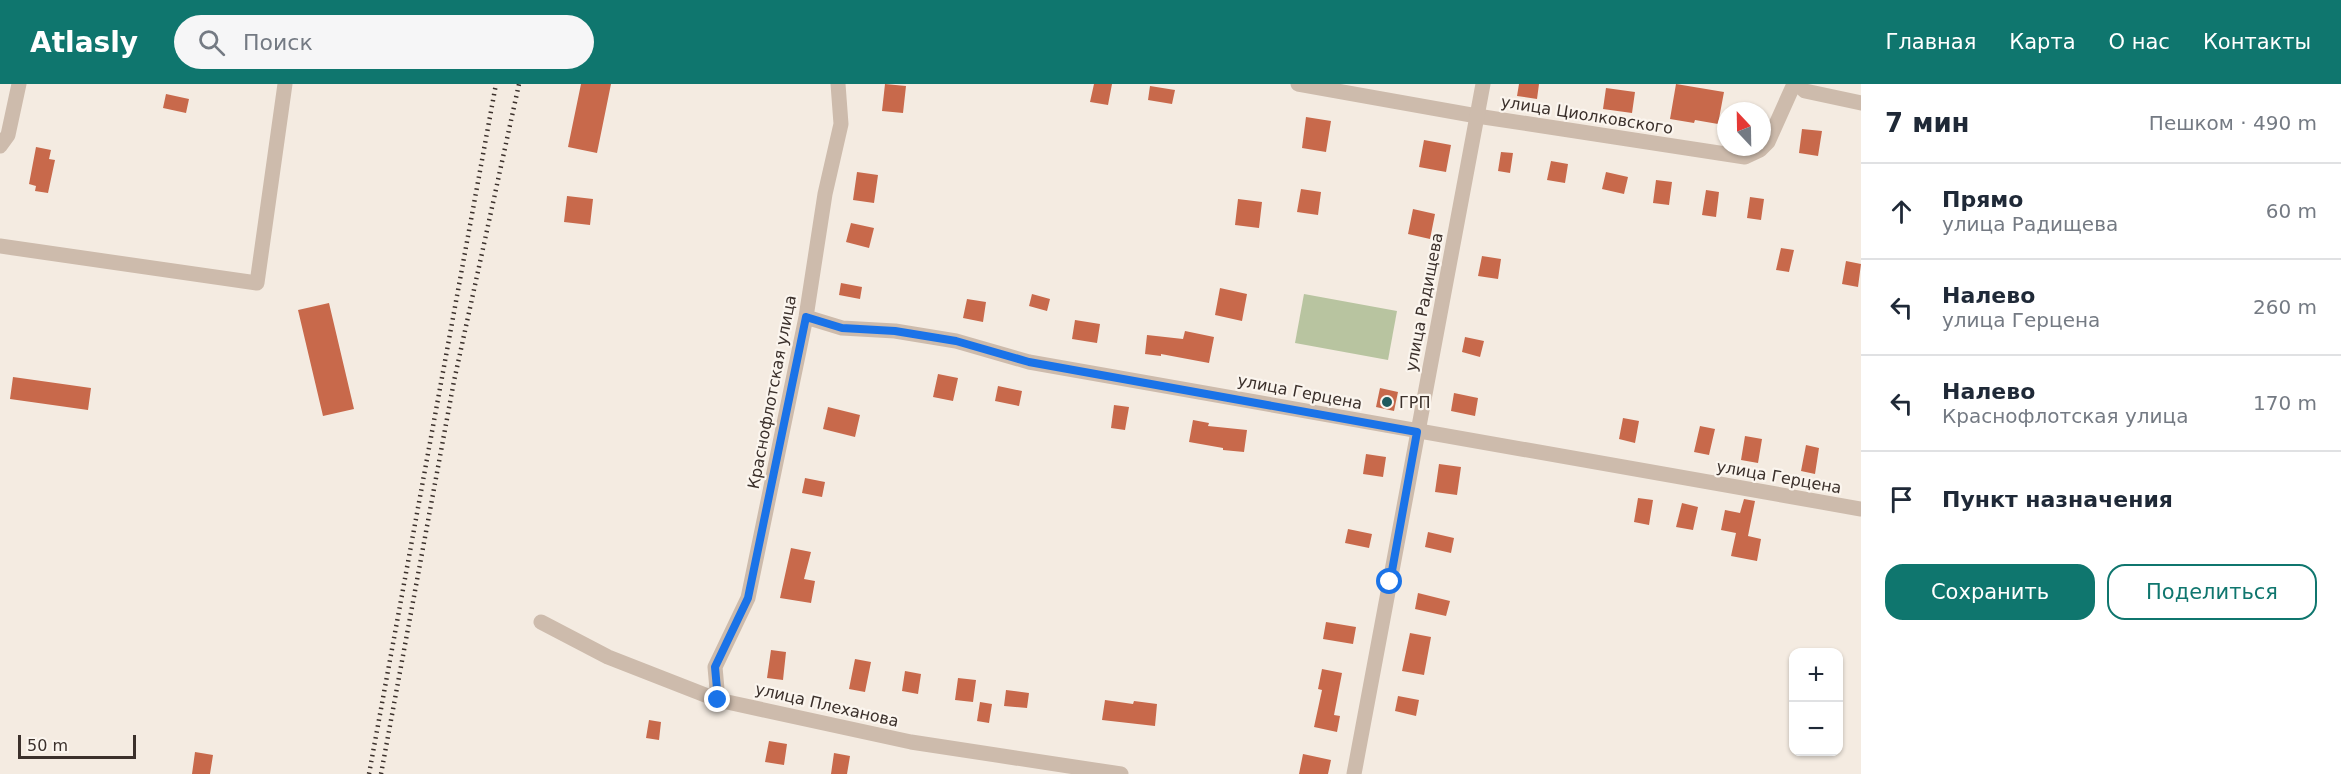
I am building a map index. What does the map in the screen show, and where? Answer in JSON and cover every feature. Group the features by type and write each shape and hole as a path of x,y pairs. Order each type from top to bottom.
{"street":[{"path":"0,146 8,135 19,84"},
{"path":"0,246 257,283 285,84"},
{"name":"Краснофлотская улица","path":"718,700 715,667 748,598 806,317 825,195 841,124 838,84"},
{"name":"улица Циолковского","path":"1298,84 1477,116 1745,157 1760,150 1768,142 1796,84 1805,91 1861,103"},
{"name":"улица Радищева","path":"1354,774 1483,84"},
{"name":"улица Герцена","path":"806,317 842,328 895,331 956,341 1029,362 1861,509"},
{"name":"улица Плеханова","path":"541,622 608,657 718,700 911,742 1112,773"}],"green space":[{"path":"1304,294 1397,311 1388,360 1295,343"}],"building":[{"path":"581,84 611,84 597,153 568,147"},
{"path":"885,84 906,86 903,113 882,111"},
{"path":"1094,84 1112,84 1108,105 1090,102"},
{"path":"1519,84 1539,84 1537,99 1517,96"},
{"path":"1676,84 1724,92 1722,102 1717,102 1717,124 1670,119"},
{"path":"1150,86 1175,90 1172,104 1148,100"},
{"path":"1606,88 1635,92 1632,113 1603,109"},
{"path":"166,94 189,99 186,113 163,108"},
{"path":"1306,117 1331,121 1326,152 1302,148"},
{"path":"1802,129 1822,131 1818,156 1799,153"},
{"path":"1424,140 1451,145 1446,172 1419,167"},
{"path":"36,147 51,150 49,159 55,160 48,193 35,191 36,186 29,184"},
{"path":"1501,152 1513,153 1510,173 1498,171"},
{"path":"1551,161 1568,164 1565,183 1547,180"},
{"path":"857,172 878,175 874,203 853,200"},
{"path":"1606,172 1628,177 1624,194 1602,189"},
{"path":"1656,180 1672,182 1669,205 1653,203"},
{"path":"1301,189 1321,192 1318,215 1297,212"},
{"path":"1706,190 1719,192 1716,217 1702,215"},
{"path":"567,196 593,199 590,225 564,222"},
{"path":"1750,197 1764,199 1761,220 1747,218"},
{"path":"1238,199 1262,202 1259,228 1235,225"},
{"path":"1413,209 1435,214 1430,239 1408,234"},
{"path":"851,223 874,228 869,248 846,242"},
{"path":"1781,248 1794,250 1789,272 1776,270"},
{"path":"1482,256 1501,259 1498,279 1478,276"},
{"path":"1846,261 1861,264 1858,287 1842,284"},
{"path":"841,283 862,287 860,299 839,295"},
{"path":"1220,288 1247,294 1242,321 1215,315"},
{"path":"1032,294 1050,299 1047,311 1029,306"},
{"path":"967,299 986,302 983,322 963,318"},
{"path":"329,303 354,409 323,416 298,310"},
{"path":"1075,320 1100,324 1097,343 1072,339"},
{"path":"1185,331 1214,337 1209,363 1161,354 1161,356 1145,354 1147,335 1183,339"},
{"path":"1465,337 1484,341 1480,357 1462,352"},
{"path":"938,374 958,378 953,401 933,397"},
{"path":"13,377 91,388 88,410 10,399"},
{"path":"998,386 1022,391 1019,406 995,401"},
{"name":"ГРП","path":"1380,388 1398,392 1394,411 1376,407"},
{"path":"1454,393 1478,398 1475,416 1451,411"},
{"path":"1114,405 1129,407 1125,430 1111,428"},
{"path":"828,407 860,415 855,437 823,429"},
{"path":"1623,418 1639,421 1635,443 1619,439"},
{"path":"1193,420 1209,423 1208,426 1247,430 1244,452 1189,442"},
{"path":"1700,426 1715,429 1709,455 1694,452"},
{"path":"1745,436 1762,439 1758,463 1741,460"},
{"path":"1806,445 1819,448 1815,474 1801,471"},
{"path":"1366,454 1386,457 1383,477 1363,474"},
{"path":"1439,464 1461,467 1457,495 1435,492"},
{"path":"805,478 825,482 822,497 802,493"},
{"path":"1638,498 1653,500 1649,525 1634,522"},
{"path":"1744,499 1755,501 1748,536 1761,539 1757,561 1731,556 1736,533 1721,530 1725,510 1740,513"},
{"path":"1682,503 1698,507 1693,530 1676,527"},
{"path":"1348,529 1372,534 1369,548 1345,543"},
{"path":"1428,532 1454,538 1451,553 1425,547"},
{"path":"791,548 811,552 804,579 815,581 811,603 780,598"},
{"path":"1418,593 1450,601 1446,616 1415,609"},
{"path":"1326,622 1356,627 1353,644 1323,639"},
{"path":"1410,633 1431,637 1424,675 1402,671"},
{"path":"771,650 786,652 783,680 767,678"},
{"path":"855,659 871,662 865,692 849,689"},
{"path":"1322,669 1342,673 1334,715 1340,716 1337,732 1314,727 1322,690 1318,689"},
{"path":"905,671 921,674 918,694 902,691"},
{"path":"958,678 976,680 973,702 955,700"},
{"path":"1006,690 1029,693 1027,708 1004,706"},
{"path":"1398,696 1419,700 1416,716 1395,711"},
{"path":"1105,700 1133,704 1134,701 1157,704 1155,726 1102,720"},
{"path":"980,702 992,704 989,723 977,721"},
{"path":"649,720 661,722 659,740 646,738"},
{"path":"769,741 787,744 784,765 765,762"},
{"path":"195,752 213,755 210,774 192,774"},
{"path":"834,753 850,756 847,774 831,774"},
{"path":"1303,754 1331,760 1328,774 1299,774"}],"railway":[{"path":"369,774 496,84"},
{"path":"381,774 454,381 519,84"}],"place":[{"name":"ГРП","path":"1387,402"}],"route":[{"path":"718,700 715,667 748,598 806,317 842,328 895,331 956,341 1029,362 1417,432 1390,582"}]}
